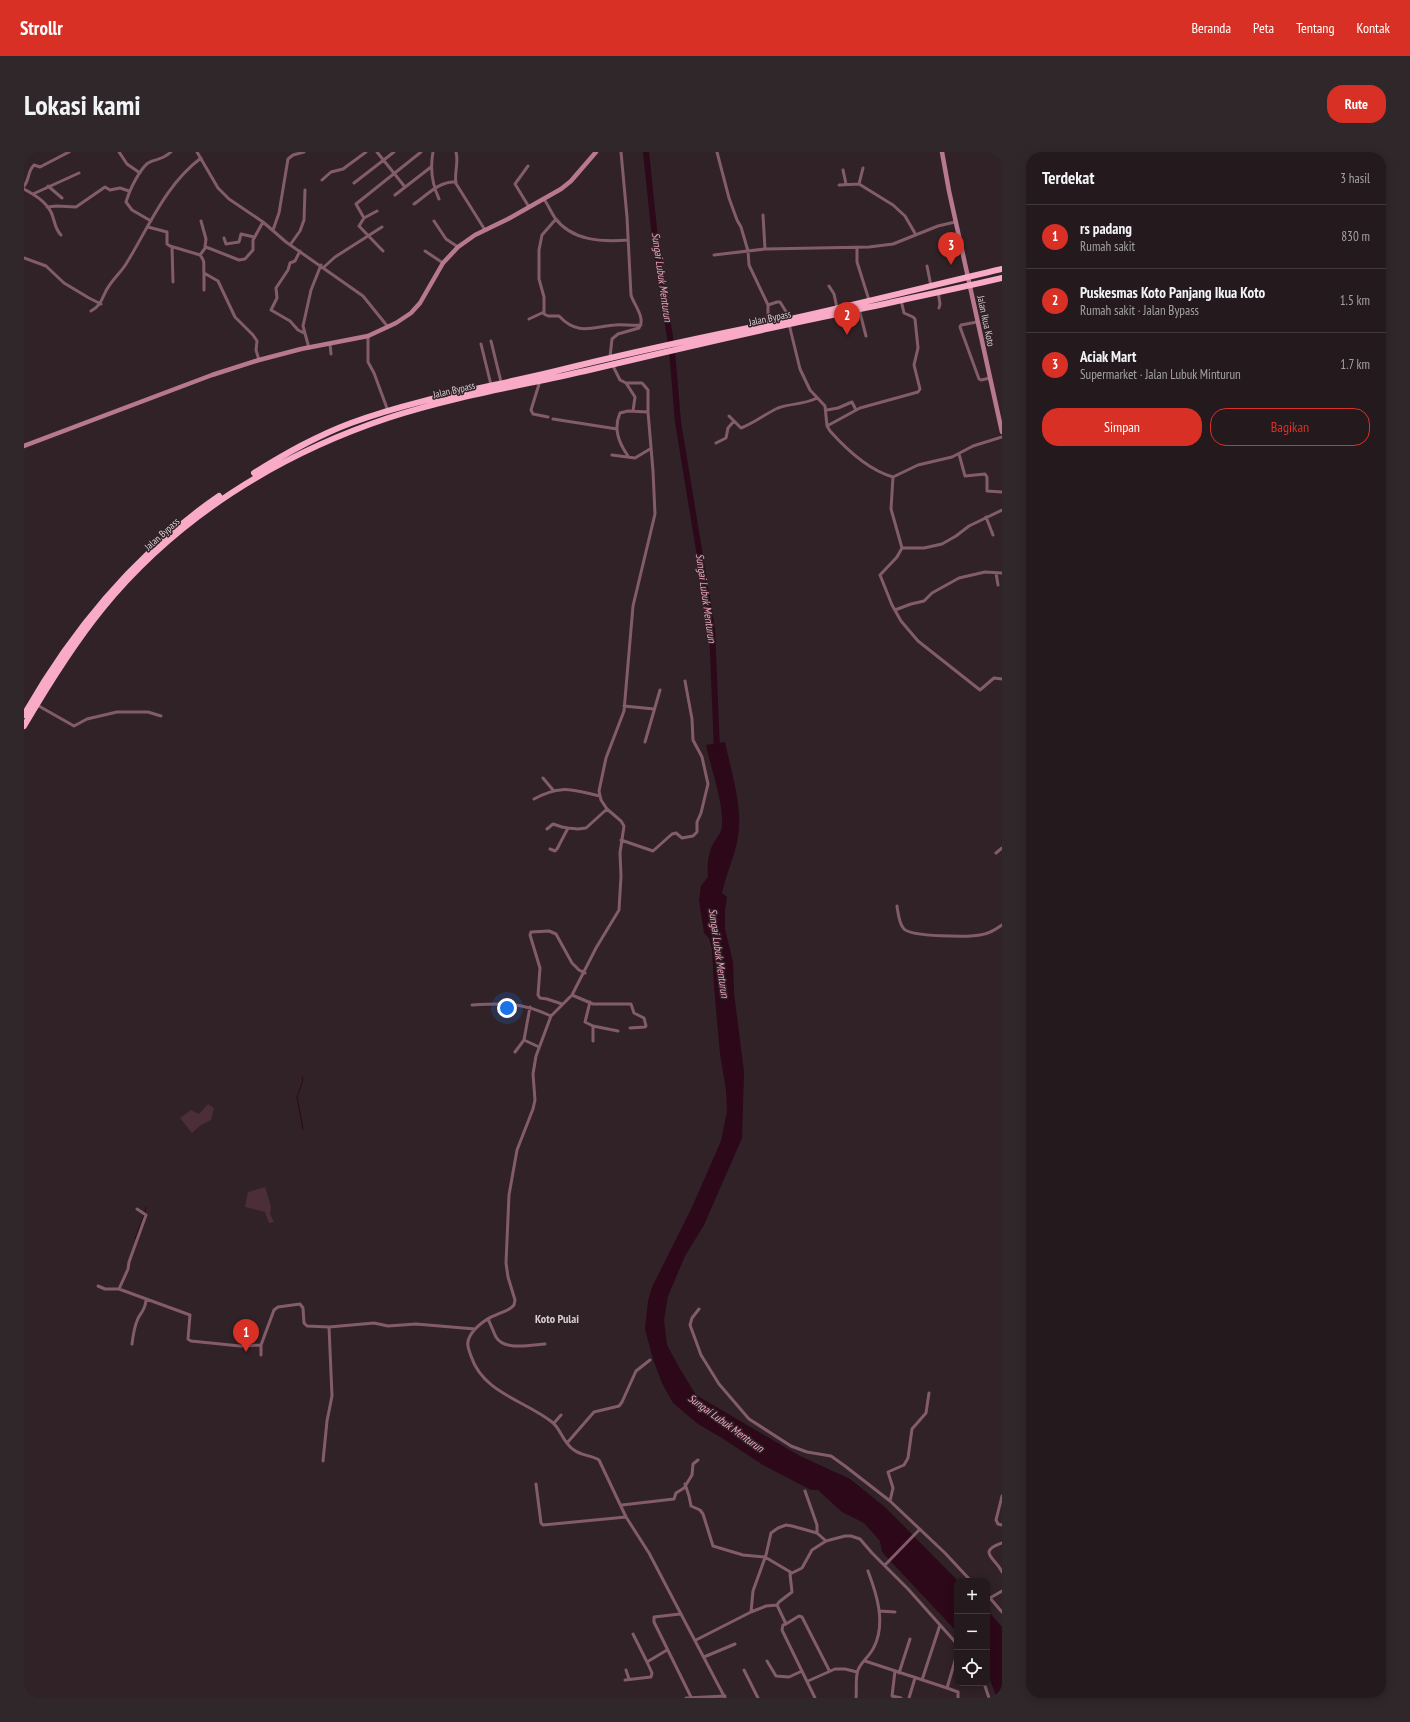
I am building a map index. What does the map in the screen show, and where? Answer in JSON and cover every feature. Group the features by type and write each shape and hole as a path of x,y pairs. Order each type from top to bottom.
{"highway":[{"path":"968,281 1002,270"},
{"name":"Jalan Bypass","path":"24,726 67,655 104,607 129,578 158,550 189,523 216,503 267,470 316,446 441,400 501,382 610,357 647,352 837,311 870,300 932,286 1002,278"},
{"name":"Jalan Bypass","path":"837,311 859,309 901,300 938,291 968,281"},
{"name":"Jalan Bypass","path":"706,339 768,324 790,321"},
{"name":"Jalan Bypass","path":"24,715 69,644 103,600 152,549 185,520 286,453 318,436 388,411 540,382 612,364 647,352"}],"street":[{"path":"24,186 28,179 29,171 34,165 40,167 69,152"},
{"path":"119,152 127,164 140,173"},
{"path":"151,221 128,207 126,202 129,191 146,164 162,160 171,152"},
{"path":"197,152 222,193 239,207 263,222 290,245 363,296 388,327"},
{"path":"273,230 278,218 288,160 293,155 304,152"},
{"path":"322,180 331,172 343,169 366,152"},
{"path":"377,152 405,187"},
{"path":"354,183 394,152"},
{"path":"364,218 356,206 357,203 421,152"},
{"path":"433,152 431,167 434,189 439,199"},
{"path":"456,152 458,162 455,172 456,183 485,230"},
{"path":"24,446 184,385 259,360 368,336 388,327 405,317 420,304 443,263 458,247 475,235 544,199 571,181 596,152"},
{"path":"622,152 631,295 638,308 641,325"},
{"path":"717,152 728,194 741,227 748,251 749,265 768,305 768,324"},
{"name":"Jalan Ikua Koto","path":"942,152 955,222 1002,432"},
{"path":"91,311 101,304 108,287 120,274 165,196 187,168 201,158"},
{"path":"528,166 515,184 529,207"},
{"path":"395,195 431,167"},
{"path":"859,184 863,168"},
{"path":"843,170 846,184"},
{"path":"33,194 80,173"},
{"path":"414,204 434,189 452,182 456,183"},
{"path":"838,185 859,184 900,210 916,234"},
{"path":"48,186 62,198"},
{"path":"48,207 76,207 105,187 110,190 120,188 129,191"},
{"path":"24,189 33,194 48,207 54,224 62,235"},
{"path":"290,245 300,230 304,220 305,190"},
{"path":"544,199 556,218 573,233 602,242 628,240"},
{"path":"377,211 364,218 358,225 383,251"},
{"path":"763,216 765,249"},
{"path":"556,218 542,236 539,244 539,279 544,297 544,312 548,316 559,316 570,326 580,330 617,324 641,325"},
{"path":"200,255 205,247 206,239 201,221"},
{"path":"434,221 446,240 458,247"},
{"path":"205,247 242,260 248,257 253,250 252,243 254,237 263,222"},
{"path":"714,255 765,249 857,247 893,244 916,234 955,222"},
{"path":"148,227 167,232 167,244 172,247 200,255 205,263 204,290"},
{"path":"309,348 303,326 310,290 322,266 382,227"},
{"path":"224,238 226,244 239,242 241,234 254,237"},
{"path":"172,247 173,282"},
{"path":"857,247 857,262 870,300"},
{"path":"300,251 296,261 290,263 288,270 277,286 277,298 271,310 290,321 298,330 304,333"},
{"path":"426,251 443,263"},
{"path":"24,258 46,266 64,283 101,304"},
{"path":"926,266 932,286"},
{"path":"204,273 218,282 235,317 257,341 256,350 259,360"},
{"path":"829,286 834,294 837,311"},
{"path":"938,291 940,304 939,308"},
{"path":"827,426 856,410 918,392 920,389 914,365 918,348 915,319 904,314 901,300"},
{"path":"768,305 780,302 790,321 800,369 810,390 827,410 827,426 834,436 859,459 879,472 893,477 918,465 959,454 973,446 1002,437"},
{"path":"859,309 866,336"},
{"path":"529,319 544,312"},
{"path":"977,322 961,325 960,327 979,379 990,378"},
{"path":"610,357 610,342 614,336 637,329 641,325"},
{"path":"368,336 368,362 374,372 388,411"},
{"path":"491,340 501,382"},
{"path":"330,344 331,354"},
{"path":"481,344 490,386"},
{"path":"612,364 617,376 620,380 626,383 635,397 633,411"},
{"path":"540,382 531,410 534,414 548,417"},
{"path":"626,383 639,382 646,387 648,394 650,449 653,471 655,514 633,606 624,706 603,768 599,791 600,796 608,809 624,825 621,840 621,887 619,910 596,948 585,973 572,995 551,1016 539,1047 533,1074 535,1100 517,1150 509,1195 506,1263 515,1303 511,1309 488,1319 475,1329 470,1336 467,1345 476,1368 486,1380 503,1394 554,1423 574,1451 593,1456 599,1460 622,1505 626,1517 649,1553 725,1697 686,1698"},
{"path":"729,416 740,428 742,428 778,408 792,404 807,403 817,398"},
{"path":"827,410 838,408 852,402 856,410"},
{"path":"628,456 619,444 617,429 620,413 633,411 648,412"},
{"path":"553,418 617,429"},
{"path":"716,443 726,438 728,428 734,421"},
{"path":"612,455 637,457 650,449"},
{"path":"959,454 965,476 985,474 987,477 987,491 1002,492"},
{"path":"893,477 891,509 902,548 899,555 880,575 901,622 918,641 979,689 982,690 994,678 1002,679"},
{"path":"902,548 924,548 942,544 969,526 1002,510"},
{"path":"986,517 993,535"},
{"path":"895,610 924,601 932,593 959,578 985,572 1002,573"},
{"path":"996,573 998,586"},
{"path":"621,840 653,851 672,834 676,833 682,838 693,836 697,832 698,820 708,784 702,757 693,740 692,719 685,681"},
{"path":"645,742 660,690"},
{"path":"37,705 74,726 88,719 117,712 148,712 161,716"},
{"path":"624,706 654,709"},
{"path":"543,778 553,790"},
{"path":"534,799 553,790 566,789 600,796"},
{"path":"547,829 553,824 568,828 586,828 608,809"},
{"path":"550,849 554,851 557,849 568,828"},
{"path":"996,852 1002,848"},
{"path":"897,906 903,928 908,932 917,934 966,936 980,935 994,930 1002,925"},
{"path":"562,1004 540,998 538,995 540,968 530,932 549,931 556,934 572,963 579,970 585,973"},
{"path":"572,995 594,1004 630,1004 634,1013 644,1018 646,1026 630,1028"},
{"path":"590,1002 584,1021 586,1024 618,1031"},
{"path":"472,1005 505,1003 530,1007 551,1016"},
{"path":"515,1052 524,1040 530,1007"},
{"path":"593,1026 593,1041"},
{"path":"524,1040 539,1047"},
{"path":"119,1290 128,1269 145,1214 137,1209"},
{"path":"98,1286 105,1289 119,1290 190,1315 188,1335 189,1341 240,1346 260,1345"},
{"path":"132,1344 134,1328 138,1318 142,1315 146,1300"},
{"path":"261,1355 260,1345 274,1310 278,1307 300,1304 303,1308 304,1323 306,1326 329,1327 374,1323 388,1326 416,1324 475,1329"},
{"path":"699,1309 692,1318 690,1325 701,1355 721,1388 747,1417 758,1426 791,1446 807,1452 831,1456 858,1475 890,1501 919,1531 946,1553 969,1578"},
{"path":"488,1319 495,1336 505,1344 511,1346 545,1344"},
{"path":"323,1461 327,1421 332,1396 329,1327"},
{"path":"567,1443 594,1412 618,1406 622,1402 636,1372 650,1360"},
{"path":"890,1501 893,1488 888,1472 904,1465 906,1462 910,1453 912,1429 926,1413 929,1393"},
{"path":"554,1423 561,1415"},
{"path":"622,1505 673,1499 678,1490 684,1488 685,1484 692,1475 693,1464 698,1460"},
{"path":"536,1484 541,1523 543,1525 626,1517"},
{"path":"685,1484 691,1506 700,1510 703,1514 713,1546 743,1555 765,1557 792,1573"},
{"path":"805,1491 817,1525 818,1533"},
{"path":"1002,1496 1001,1505 996,1520 998,1524 1002,1525"},
{"path":"751,1612 753,1591 765,1557 769,1536 778,1528 786,1525 818,1533 826,1541"},
{"path":"886,1564 919,1531"},
{"path":"778,1605 779,1602 792,1592 789,1576 802,1568 812,1550 826,1541 851,1536 860,1539 886,1564 954,1641"},
{"path":"1002,1542 990,1548 989,1553 990,1557 1002,1568"},
{"path":"856,1698 857,1672 861,1664 865,1661 874,1648 879,1628 878,1598 868,1572"},
{"path":"990,1597 1002,1591"},
{"path":"990,1599 1002,1612"},
{"path":"696,1640 751,1612 766,1606 778,1605"},
{"path":"778,1605 786,1624"},
{"path":"879,1611 895,1612"},
{"path":"680,1614 654,1617 653,1619 691,1698"},
{"path":"815,1698 782,1630 783,1625 799,1616 802,1617 829,1670"},
{"path":"922,1680 940,1625"},
{"path":"625,1680 652,1676 647,1662 633,1634"},
{"path":"900,1673 910,1639"},
{"path":"704,1657 735,1644"},
{"path":"647,1662 667,1650"},
{"path":"767,1661 776,1676 789,1677 802,1671"},
{"path":"865,1661 958,1692 958,1698"},
{"path":"947,1688 954,1664"},
{"path":"808,1681 829,1670 840,1668 857,1672"},
{"path":"626,1670 630,1679"},
{"path":"744,1670 758,1698"},
{"path":"894,1671 892,1696 901,1698"},
{"path":"909,1698 915,1678"},
{"path":"985,1686 989,1698"}],"shaded area":[{"path":"208,1104 214,1108 211,1120 201,1125 192,1133 180,1118 191,1110 199,1114"},
{"path":"265,1187 271,1206 270,1214 274,1222 269,1223 265,1212 245,1207 248,1192"}],"water":[{"path":"725,742 738,801 739,825 737,844 722,893 727,897 725,929 733,962 734,993 744,1072 742,1138 704,1225 685,1256 668,1296 664,1320 667,1345 696,1395 800,1456 850,1479 886,1508 955,1578 954,1629 882,1552 880,1541 864,1523 842,1512 818,1490 811,1490 763,1465 698,1424 673,1403 662,1383 653,1359 645,1329 648,1301 652,1287 693,1205 721,1141 727,1111 726,1090 720,1054 712,949 709,938 704,933 699,900 701,886 708,877 710,852 722,827 721,805 706,745"},
{"path":"990,1613 1002,1627 1002,1698 997,1698 990,1680"}],"waterway":[{"name":"Sungai Lubuk Menturun","path":"646,152 656,248 672,350 678,422 712,629 717,751"},
{"path":"302,1077 303,1080 297,1097 303,1129"},
{"path":"145,1212 146,1207"},
{"path":"135,1239 144,1215"}],"place":[{"name":"Aciak Mart","path":"951,265"},
{"name":"Puskesmas Koto Panjang Ikua Koto","path":"847,335"},
{"name":"rs padang","path":"246,1352"}],"district":[{"name":"Koto Pulai","path":"557,1318"}]}
